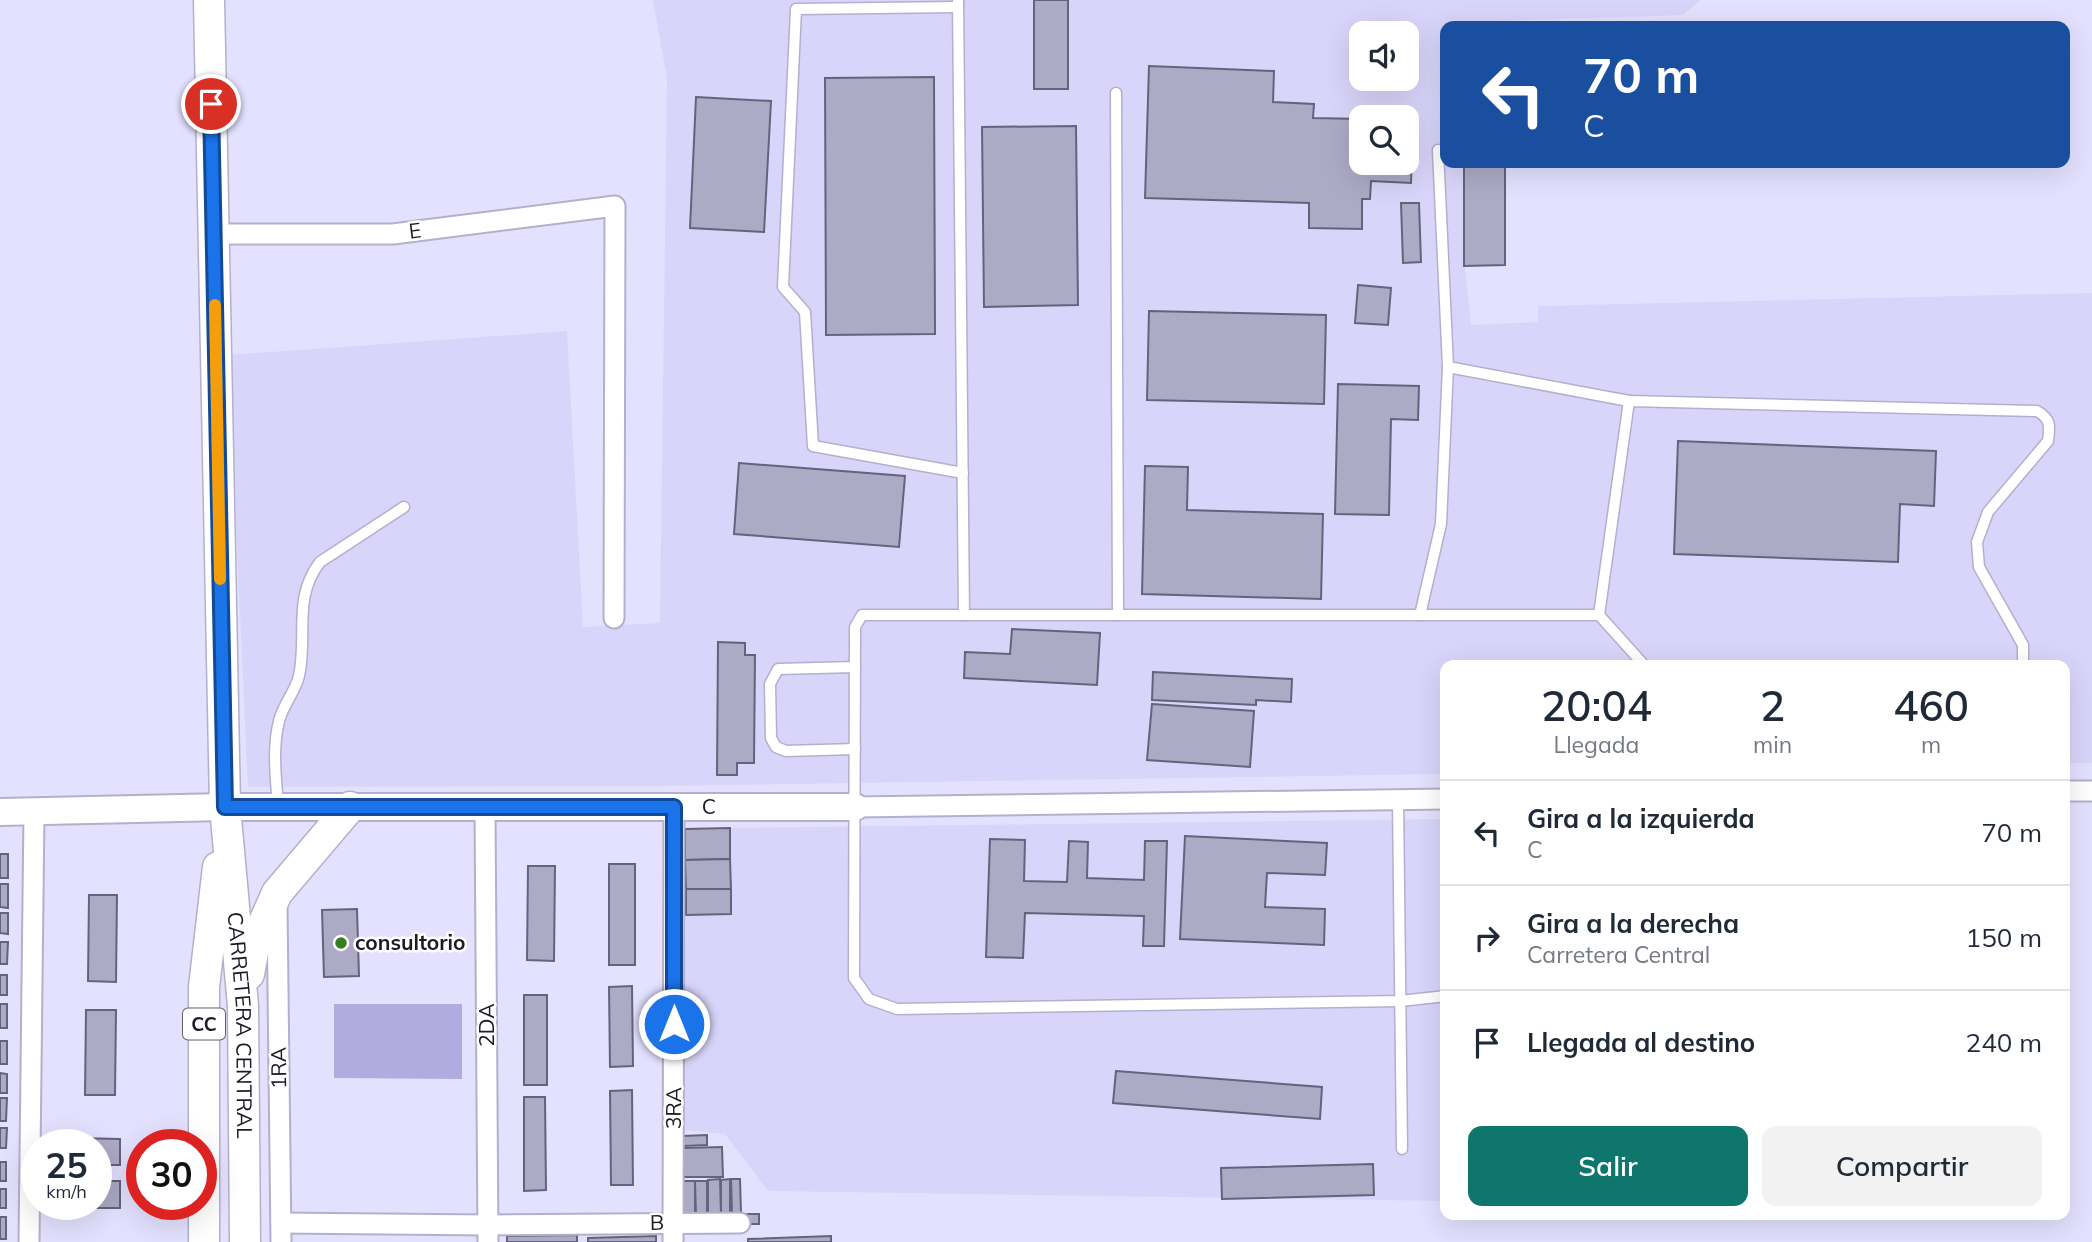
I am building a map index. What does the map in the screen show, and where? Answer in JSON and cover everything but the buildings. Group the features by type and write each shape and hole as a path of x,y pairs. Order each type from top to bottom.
{"main road":[{"name":"CARRETERA CENTRAL","path":"209,0 225,807 243,1006 245,1242"},
{"name":"CARRETERA CENTRAL","path":"204,1242 204,987 225,807"},
{"path":"243,1006 255,942 276,893 350,807"}],"street":[{"name":"E","path":"214,234 393,234 615,206 614,618"},
{"path":"2070,791 2092,791"},
{"path":"855,807 1440,799"},
{"name":"C","path":"0,812 225,807 855,807"},
{"name":"2DA","path":"485,807 488,1233"},
{"name":"3RA","path":"673,1233 674,807"},
{"path":"29,1242 34,812"},
{"name":"1RA","path":"276,893 281,1232"},
{"name":"B","path":"281,1232 673,1233 740,1223"}],"lane":[{"path":"963,473 813,446 805,312 783,287 796,9 958,4 963,473 964,615"},
{"path":"1116,93 1118,615"},
{"path":"1420,615 1441,524 1448,367 1438,150"},
{"path":"1448,367 1629,401 2037,411 2047,417 2050,426 2048,441 1988,512 1977,542 1979,567 2023,645 2023,660"},
{"path":"1599,615 1629,401"},
{"path":"278,807 275,748 280,718 299,676 304,591 310,575 320,562 404,507"},
{"path":"1440,997 1400,1001 897,1009 869,999 854,978 855,626 862,615 1599,615 1640,660"},
{"path":"855,667 778,668 770,684 771,738 776,747 786,751 855,749"},
{"path":"1398,800 1402,1149"}],"shaded area":[{"path":"653,0 1701,0 1683,15 1440,21 1440,168 1505,168 1505,265 1465,266 1471,325 1538,322 1538,306 2092,293 2092,763 2070,763 2070,660 1440,660 1440,774 659,786 248,787 228,355 567,331 583,627 660,623 667,79"},
{"path":"1440,819 1440,1201 768,1191 725,1134 683,1130 686,915 731,914 730,828"},
{"path":"334,1004 462,1004 462,1079 334,1078"}],"slow traffic":[{"path":"215,305 220,579"}],"place":[{"name":"consultorio","path":"341,943"}],"route":[{"path":"211,104 225,807 674,807 674,1024"}]}
